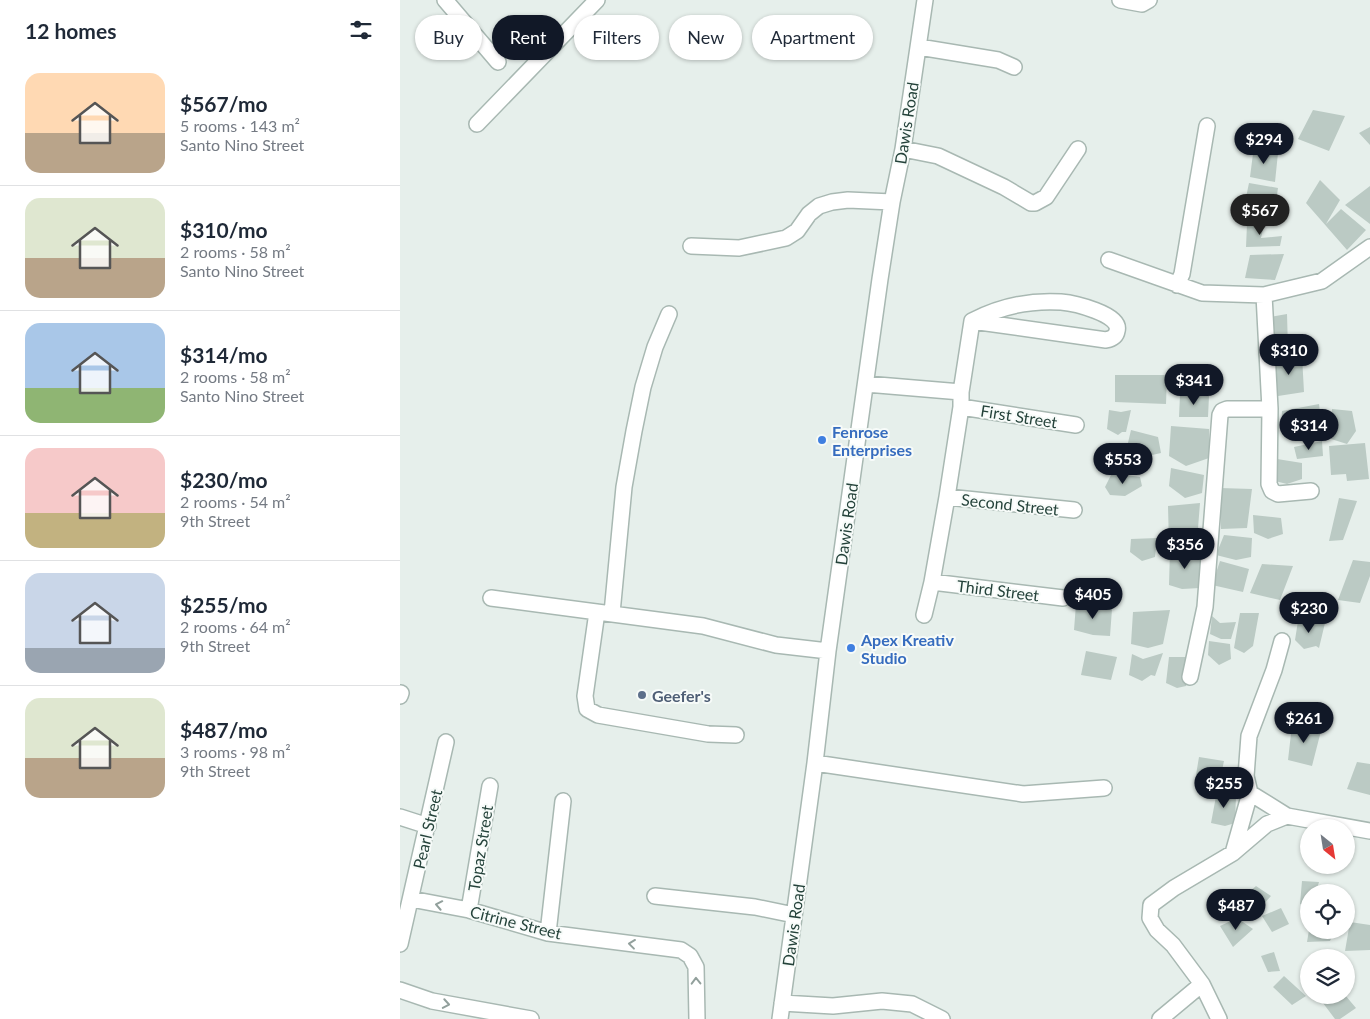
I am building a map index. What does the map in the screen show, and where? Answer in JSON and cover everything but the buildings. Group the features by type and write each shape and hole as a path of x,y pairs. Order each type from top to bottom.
{"street":[{"path":"445,0 498,62"},
{"path":"477,124 597,0"},
{"name":"Dawis Road","path":"780,1019 815,764 828,651 892,202 903,149 925,0"},
{"path":"1120,0 1142,4 1148,0"},
{"path":"918,47 998,60 1014,67"},
{"path":"1178,285 1182,274 1207,126"},
{"path":"903,149 938,156 1004,187 1031,203 1046,197 1078,149"},
{"path":"691,246 739,248 786,238 797,231 809,214 818,206 832,202 848,200 892,202"},
{"path":"1109,260 1202,293 1264,295 1322,281 1370,247"},
{"path":"1264,295 1270,409 1268,484 1272,491 1278,494 1311,491"},
{"path":"1060,302 1080,304 1114,319 1117,325 1117,332 1112,338 1106,340 972,321 1006,307 1060,302"},
{"path":"669,314 654,347 643,387 624,487 604,612 585,696 587,709 598,715 708,734 736,735"},
{"path":"924,615 932,582 947,497 972,321"},
{"path":"866,384 961,392"},
{"name":"First Street","path":"961,407 1076,425"},
{"path":"1190,677 1205,607 1220,415 1222,410 1227,409 1270,409"},
{"name":"Second Street","path":"947,497 1074,510"},
{"name":"Third Street","path":"932,582 1064,598"},
{"path":"491,598 703,626 776,645 828,651"},
{"path":"1233,853 1250,793 1246,776 1249,736 1274,670 1282,641"},
{"name":"Pearl Street","path":"400,944 446,742"},
{"path":"815,764 1023,794 1104,788"},
{"name":"Topaz Street","path":"469,910 490,786"},
{"path":"1250,793 1287,816 1370,831"},
{"path":"548,933 563,801"},
{"path":"1219,1019 1202,984 1173,945 1157,930 1150,918 1151,905 1174,888 1233,853 1267,824 1287,816"},
{"path":"400,817 428,826"},
{"path":"656,896 755,907 794,915"},
{"name":"Citrine Street","path":"411,899 469,910 548,933 681,950 690,956 696,968 697,1019"},
{"path":"1160,1019 1202,984"},
{"path":"400,990 432,1001 531,1019"},
{"path":"782,1003 833,1006 882,1001 905,1003 912,1004 942,1019"}],"place":[{"name":"Fenrose Enterprises","path":"822,440"},
{"name":"Apex Kreativ Studio","path":"851,648"},
{"name":"Geefer's","path":"642,695"}]}
